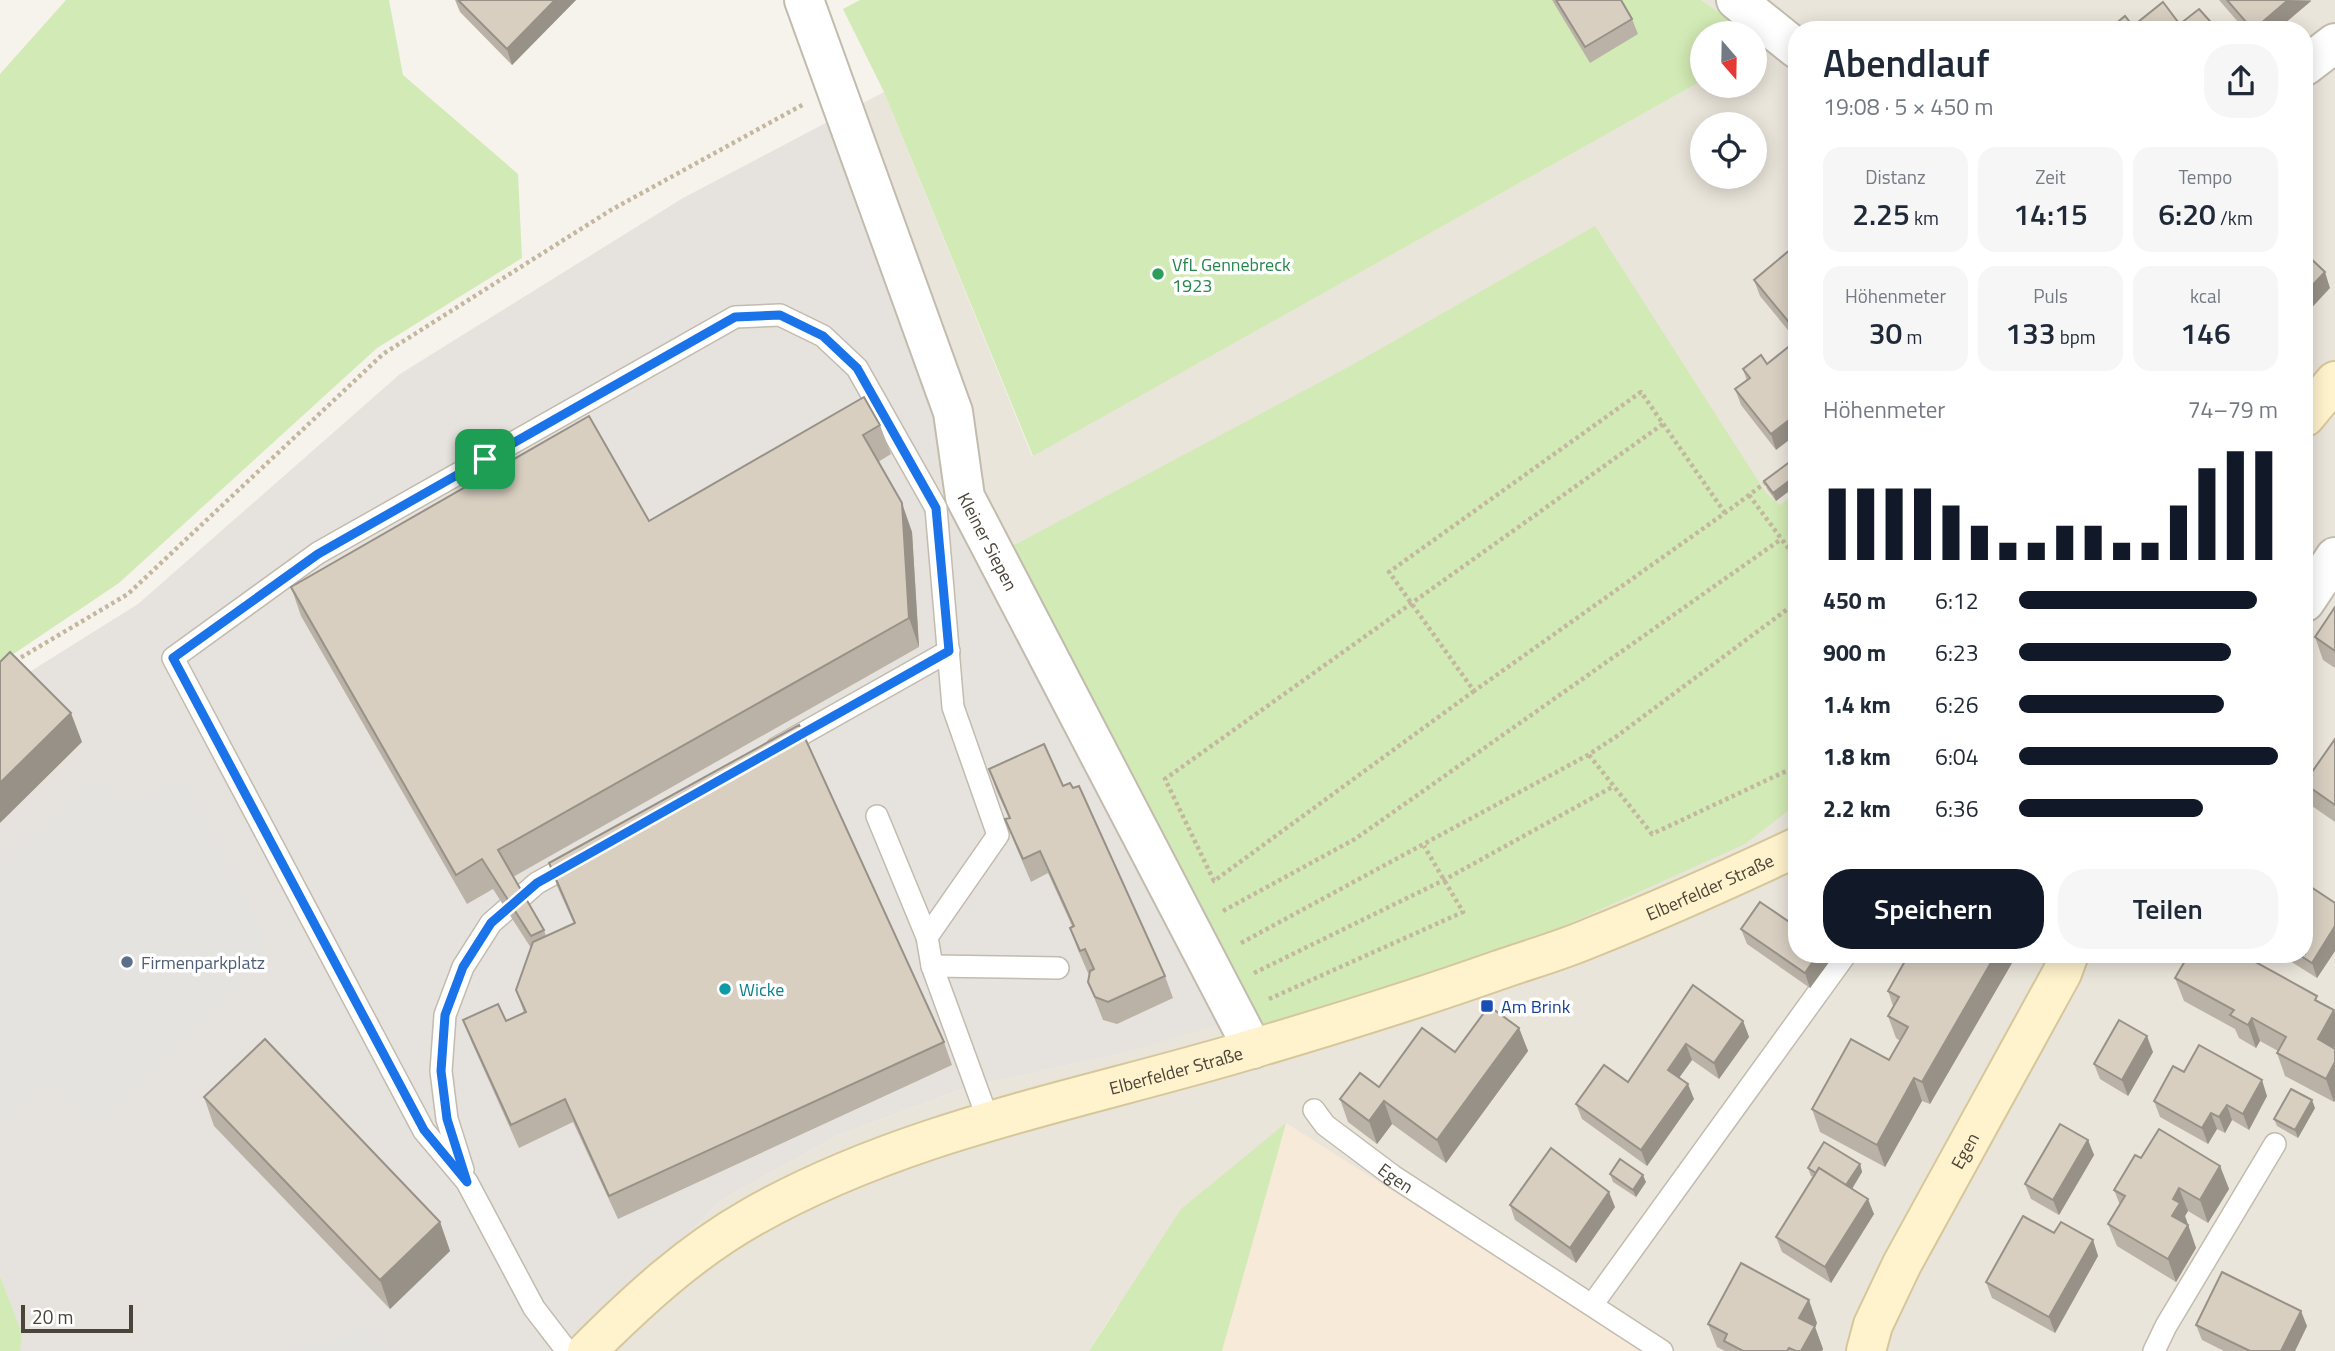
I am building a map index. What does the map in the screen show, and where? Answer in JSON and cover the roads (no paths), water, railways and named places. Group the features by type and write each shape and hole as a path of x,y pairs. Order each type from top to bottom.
{"main road":[{"path":"2313,407 2335,381"},
{"name":"Elberfelder Straße","path":"587,1351 665,1278 750,1218 860,1164 989,1122 1253,1049 1459,985 1588,939 1788,851"},
{"name":"Egen","path":"1866,1351 1873,1325 1902,1264 2066,963"}],"street":[{"name":"Kleiner Siepen","path":"804,0 953,412 965,497 1253,1049"},
{"path":"1736,0 1788,42"},
{"path":"2313,60 2335,43"},
{"path":"2313,590 2335,557"}],"lane":[{"path":"467,1182 424,1130 173,658 318,554 735,317 780,315 823,336 857,368 936,508 953,707 998,835 927,937"},
{"path":"755,760 949,651"},
{"path":"877,817 927,937 932,966 989,1122"},
{"path":"568,1351 534,1308 467,1182 447,1119 441,1071 445,1015 463,967 491,923 537,883 598,849"},
{"path":"1592,1305 1839,963"},
{"path":"932,966 1058,968"},
{"name":"Egen","path":"1314,1110 1325,1125 1393,1176 1662,1351"},
{"path":"2154,1351 2166,1326 2275,1144"}],"place":[{"name":"VfL Gennebreck 1923","path":"1158,274"},
{"name":"Firmenparkplatz","path":"127,962"},
{"name":"Wicke","path":"725,989"},
{"name":"Am Brink","path":"1487,1006"}]}
